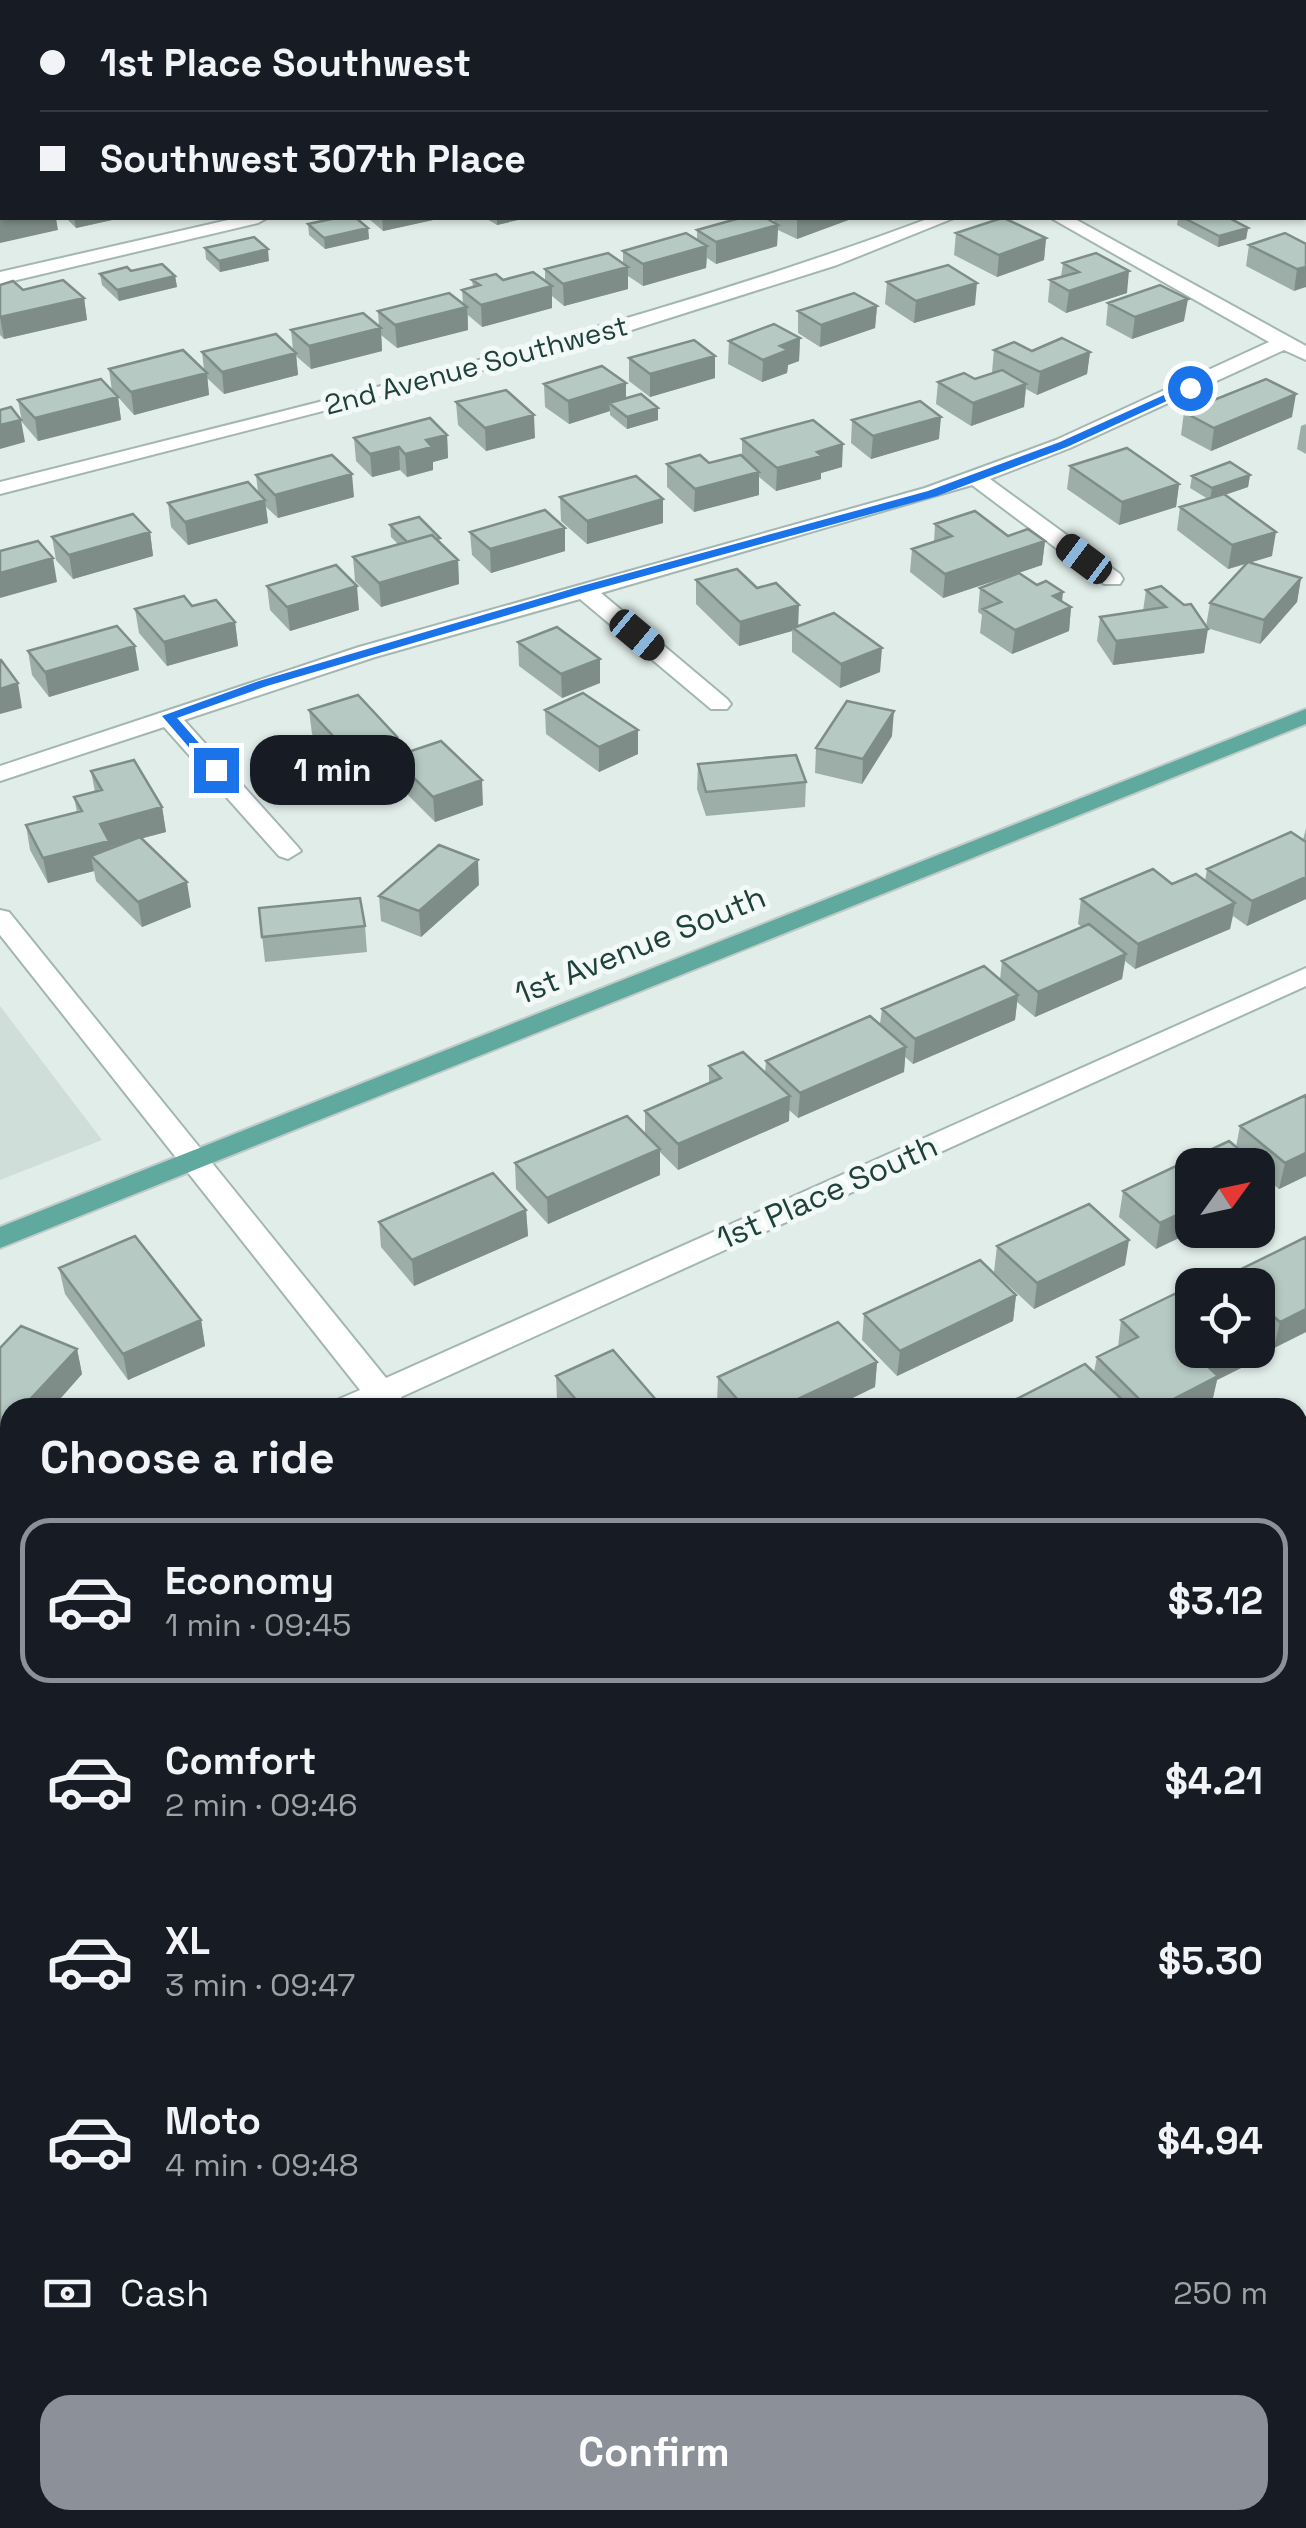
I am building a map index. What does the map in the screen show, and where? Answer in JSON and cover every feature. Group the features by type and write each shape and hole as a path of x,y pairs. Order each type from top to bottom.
{"main road":[{"name":"1st Avenue South","path":"0,1238 1306,716"}],"street":[{"path":"0,278 249,220"},
{"name":"2nd Avenue Southwest","path":"0,488 722,300 940,220"},
{"path":"1064,220 1306,354"},
{"path":"0,774 263,684 582,589 890,507 976,478 1137,412 1284,342"},
{"path":"976,478 1112,579"},
{"path":"582,589 719,704"},
{"path":"168,716 288,851"},
{"path":"0,918 385,1398"},
{"name":"1st Place South","path":"391,1398 1306,976"}],"shaded area":[{"path":"0,1006 102,1140 0,1180"}],"building":[{"path":"358,220 368,228 324,238 308,224"},
{"path":"733,220 769,220 778,225 716,242 697,230"},
{"path":"1008,220 1046,238 999,255 956,233"},
{"path":"1188,220 1233,220 1248,228 1219,236"},
{"path":"686,233 707,246 643,264 623,251"},
{"path":"1285,233 1306,244 1306,267 1297,269 1249,245"},
{"path":"254,237 268,249 219,261 205,248"},
{"path":"608,253 628,267 563,284 545,269"},
{"path":"1096,253 1129,271 1069,291 1050,280 1079,272 1063,263"},
{"path":"162,264 175,276 117,290 100,274 127,267 131,271"},
{"path":"948,265 977,283 916,301 887,282"},
{"path":"533,272 552,286 481,305 462,290 480,285 472,280 496,274 503,280"},
{"path":"63,280 84,298 0,317 0,285 13,281 23,290"},
{"path":"1160,285 1188,299 1135,317 1108,303"},
{"path":"449,293 467,307 395,325 378,311"},
{"path":"854,293 877,306 821,325 798,311"},
{"path":"363,313 381,328 309,346 291,330"},
{"path":"774,324 800,338 780,346 788,350 763,360 729,341"},
{"path":"276,334 296,353 222,372 202,352"},
{"path":"1062,338 1090,352 1040,372 994,350 1014,342 1032,351"},
{"path":"694,340 715,356 650,374 629,358"},
{"path":"183,350 207,373 131,392 109,369"},
{"path":"602,366 626,383 568,401 544,384"},
{"path":"1002,370 1026,384 973,403 938,382 964,373 975,379"},
{"path":"101,379 118,397 35,418 18,400"},
{"path":"1266,379 1296,394 1214,428 1184,412"},
{"path":"506,390 534,415 485,428 456,402"},
{"path":"641,394 658,408 627,417 609,403"},
{"path":"920,401 941,417 873,436 852,420"},
{"path":"11,407 21,420 0,425 0,410"},
{"path":"430,418 447,435 426,440 432,447 405,454 399,447 370,454 354,438"},
{"path":"813,420 843,444 817,452 822,456 777,468 742,439"},
{"path":"1127,448 1179,484 1122,502 1070,466"},
{"path":"332,455 352,474 275,495 256,475"},
{"path":"700,455 709,463 741,455 759,472 695,489 667,464"},
{"path":"1230,462 1250,475 1212,488 1192,476"},
{"path":"636,476 663,499 587,521 560,497"},
{"path":"248,482 265,500 185,522 168,503"},
{"path":"1224,494 1276,532 1232,545 1180,507"},
{"path":"545,510 565,528 490,549 470,532"},
{"path":"975,511 1008,536 1028,529 1045,541 945,574 912,549 952,536 935,524"},
{"path":"133,514 150,532 69,555 52,537"},
{"path":"419,517 440,538 432,535 407,542 390,525"},
{"path":"432,535 458,560 379,583 353,557"},
{"path":"38,541 53,558 0,573 0,551"},
{"path":"1248,562 1301,578 1264,620 1210,603"},
{"path":"336,565 357,586 287,607 267,586"},
{"path":"737,569 757,588 776,583 799,605 740,622 696,580"},
{"path":"1019,573 1037,585 1046,581 1063,592 1053,596 1071,607 1015,630 983,609 1001,602 980,588"},
{"path":"1161,586 1184,605 1191,604 1208,629 1116,641 1100,617 1166,607 1146,590"},
{"path":"184,596 192,606 216,600 235,622 164,642 135,609"},
{"path":"834,613 882,648 841,664 793,628"},
{"path":"117,626 135,646 45,672 28,651"},
{"path":"557,627 600,659 561,674 518,642"},
{"path":"1,660 18,683 0,689"},
{"path":"583,693 638,730 599,747 545,710"},
{"path":"358,695 397,737 348,752 309,710"},
{"path":"847,701 894,711 863,759 816,748"},
{"path":"441,741 482,780 433,797 393,757"},
{"path":"796,755 806,782 706,792 698,764"},
{"path":"134,760 162,807 100,824 109,841 43,858 26,825 82,811 74,797 102,790 91,771"},
{"path":"1291,832 1306,842 1306,877 1252,901 1207,869"},
{"path":"140,837 187,882 138,902 91,856"},
{"path":"439,845 478,860 419,911 379,896"},
{"path":"1153,869 1172,884 1196,874 1235,903 1138,944 1081,899"},
{"path":"360,898 365,926 262,937 259,908"},
{"path":"1089,924 1126,954 1038,992 1002,961"},
{"path":"984,966 1018,995 915,1039 882,1009"},
{"path":"870,1016 906,1047 800,1093 766,1061"},
{"path":"743,1052 790,1096 678,1144 645,1111 721,1078 709,1066"},
{"path":"1306,1095 1306,1153 1285,1163 1275,1155 1275,1148 1267,1148 1240,1126"},
{"path":"627,1116 660,1149 547,1198 515,1163"},
{"path":"1229,1141 1237,1148 1214,1148"},
{"path":"1175,1166 1175,1216 1160,1223 1123,1191"},
{"path":"493,1173 526,1210 412,1260 379,1222"},
{"path":"1089,1204 1129,1240 1037,1283 997,1246"},
{"path":"135,1236 201,1320 123,1354 59,1268"},
{"path":"1306,1237 1306,1309 1280,1322 1275,1318 1275,1268 1243,1268"},
{"path":"980,1260 1016,1295 900,1351 864,1314"},
{"path":"1175,1294 1175,1368 1209,1368 1218,1376 1175,1398 1138,1398 1097,1357 1138,1337 1121,1320"},
{"path":"838,1322 877,1362 800,1398 736,1398 718,1377"},
{"path":"21,1326 77,1349 31,1398 0,1398 0,1348"},
{"path":"613,1350 654,1398 575,1398 556,1376"},
{"path":"1085,1364 1121,1398 1019,1398"}],"route":[{"path":"216,770 168,716 582,589 890,507 999,470 1190,388"}]}
